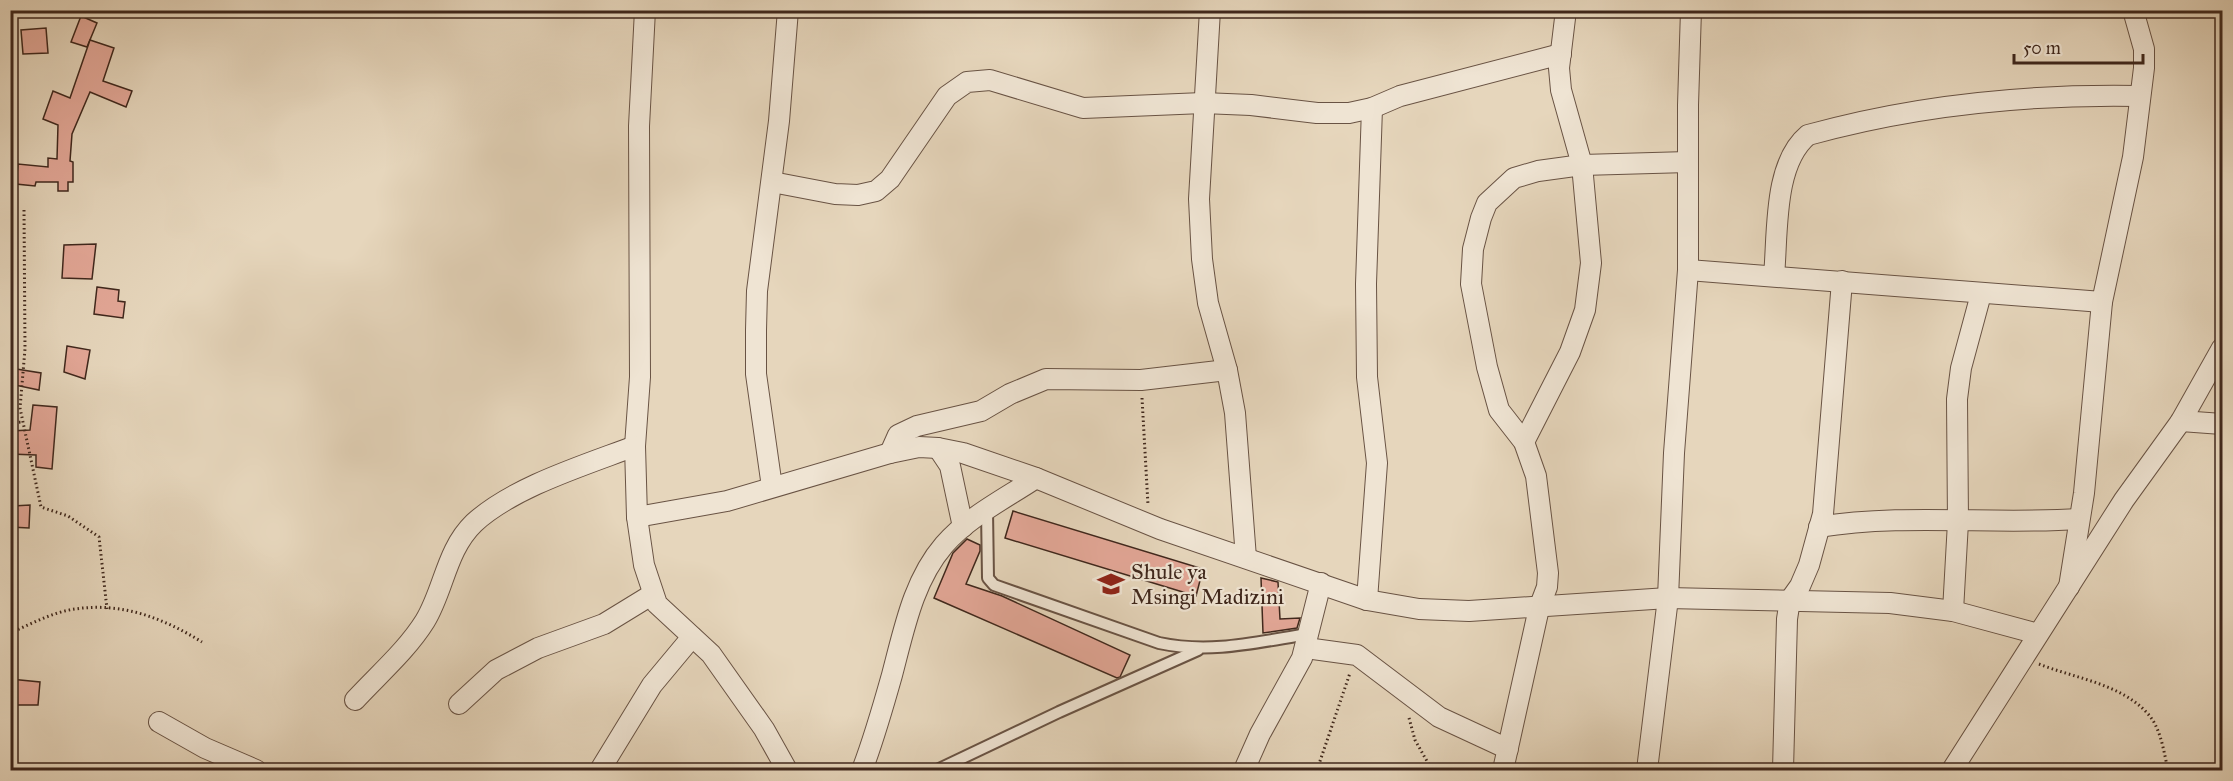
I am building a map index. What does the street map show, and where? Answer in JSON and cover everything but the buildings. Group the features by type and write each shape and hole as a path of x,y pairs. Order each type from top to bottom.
{"street":[{"path":"645,10 639,126 640,377 635,446 637,517 644,565 657,604 668,617 711,654 735,686 787,771"},
{"path":"772,487 756,374 757,291 772,182 788,10"},
{"path":"1210,10 1210,46 1203,103 1198,199 1202,260 1208,303 1227,370 1235,412 1246,558"},
{"path":"1524,442 1570,352 1585,310 1591,263 1582,165 1561,90 1561,54 1566,10"},
{"path":"1647,771 1668,598 1674,453 1689,270 1688,162 1691,10"},
{"path":"2069,587 2079,519 2102,302 2133,157 2144,49 2133,10"},
{"path":"772,182 835,194 858,195 876,190 890,179 946,96 967,82 990,80 1015,86 1062,104 1083,108 1203,103 1251,105 1317,113 1348,113 1372,108 1400,96 1561,54"},
{"path":"1774,276 1784,172 1796,145 1808,135 1964,104 2070,95 2139,96"},
{"path":"1367,600 1377,462 1368,377 1366,284 1372,108"},
{"path":"1503,771 1539,608 1548,587 1548,573 1536,476 1524,442 1499,410 1487,367 1471,284 1473,249 1487,203 1514,178 1538,171 1582,165 1688,162"},
{"path":"1689,270 2102,302"},
{"path":"1783,771 1784,642 1790,600 1800,586 1809,565 1819,527 1827,477 1842,281"},
{"path":"1953,611 1958,522 1957,399 1961,368 1981,294"},
{"path":"1952,771 2124,500 2181,422 2221,355"},
{"path":"890,453 898,435 917,426 981,411 1010,394 1046,379 1141,381 1227,370"},
{"path":"2181,422 2223,424"},
{"path":"355,700 425,621 435,602 444,571 456,547 473,524 497,507 550,479 635,446"},
{"path":"637,517 727,501 890,453 919,447 938,448 963,453 1036,478 1149,525 1367,600 1419,609 1469,611 1539,608 1668,598 1890,603 1953,611 2038,634"},
{"path":"938,448 950,466 963,527"},
{"path":"862,771 877,731 909,611 928,567 945,544 963,527 1036,478"},
{"path":"1819,527 1869,521 2032,522 2079,519"},
{"path":"1244,771 1307,641 1321,583"},
{"path":"459,704 496,670 538,648 604,624 653,594"},
{"path":"600,771 652,685 692,637"},
{"path":"1307,641 1358,656 1438,717 1508,749"},
{"path":"159,722 205,748 256,771"}],"lane":[{"path":"987,511 988,578 994,585 1159,643 1200,649 1307,641"},
{"path":"937,771 1059,712 1200,649"}],"path":[{"path":"24,210 25,349 20,408 22,422 41,507 68,516 99,537 107,609"},
{"path":"1141,381 1149,525"},
{"path":"10,423 22,422"},
{"path":"10,633 76,609 120,608 159,618 202,642"},
{"path":"1317,771 1344,687 1358,656"},
{"path":"2024,658 2096,683 2140,707 2155,725 2168,771"},
{"path":"1406,693 1415,740 1432,771"}],"place":[{"name":"Shule ya Msingi Madizini","path":"1111,584"}]}
